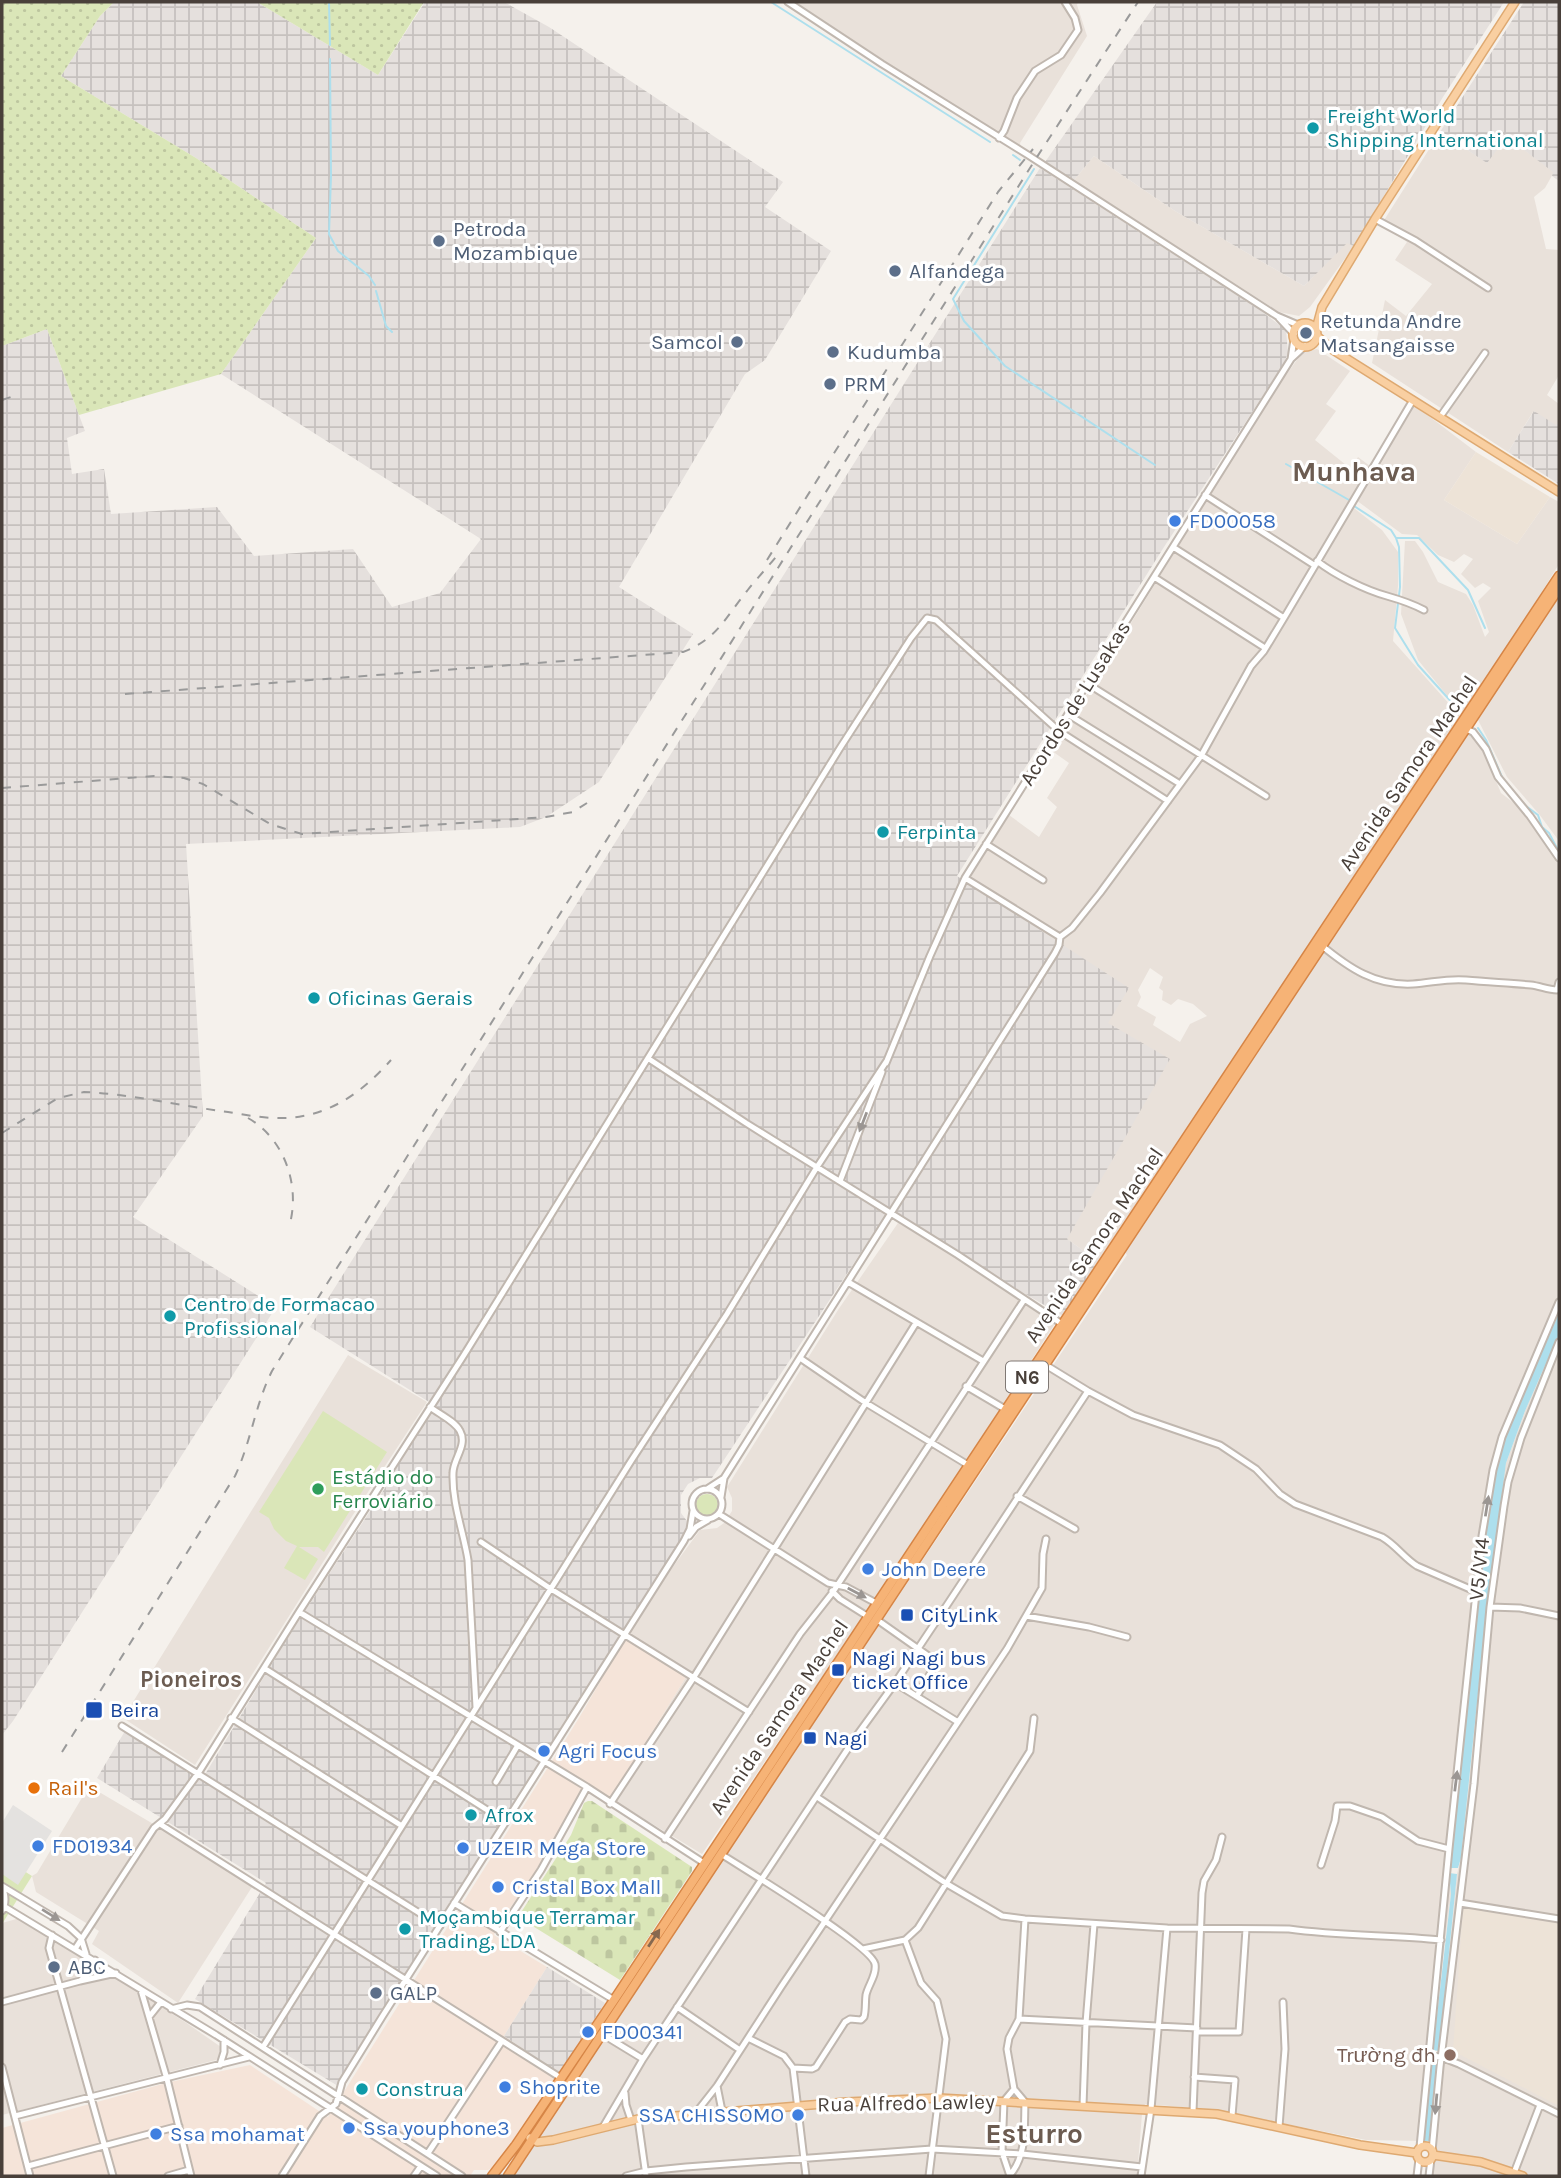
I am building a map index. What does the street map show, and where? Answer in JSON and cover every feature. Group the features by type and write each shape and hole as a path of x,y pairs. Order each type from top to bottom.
{"highway":[{"name":"Avenida Samora Machel","path":"508,2176 527,2137 611,2012 688,1887 739,1818 1559,576"},
{"name":"Avenida Samora Machel","path":"871,1618 876,1603 1005,1409 1041,1362 1062,1324 1559,588"},
{"name":"Avenida Samora Machel","path":"551,2101 561,2078 602,2034 620,1996 696,1893 739,1818"},
{"path":"688,1887 696,1893"},
{"name":"Avenida Samora Machel","path":"492,2176 527,2137"}],"main road":[{"path":"1307,346 1313,343 1322,307 1515,2"},
{"path":"1322,307 1301,324 1294,336 1298,344 1333,350"},
{"path":"1301,324 1311,324 1333,350 1559,492"},
{"name":"Rua Alfredo Lawley","path":"527,2137 543,2142 632,2117 939,2098 1232,2116 1360,2145 1419,2153"},
{"path":"1427,2146 1432,2155 1425,2162 1419,2153 1427,2146"},
{"path":"1432,2155 1480,2162 1518,2175"}],"street":[{"path":"788,2 1277,316 1301,324"},
{"path":"999,138 1017,98 1035,71 1061,55 1078,30 1075,18 1065,2"},
{"path":"1376,219 1416,241 1488,288"},
{"path":"1277,316 1294,336 1291,359"},
{"path":"1291,359 1307,346"},
{"path":"1440,416 1485,353"},
{"name":"Acordos de Lusakas","path":"886,1062 965,878 1291,359"},
{"path":"1059,937 1072,928 1100,893 1201,755 1251,666 1284,618 1413,400"},
{"path":"1205,495 1315,563 1386,596 1405,600 1424,610"},
{"path":"1173,547 1284,618"},
{"path":"1154,577 1265,648"},
{"path":"75,1949 134,1856 197,1775 649,1059 840,748 911,638 927,618 936,620 1059,731 1168,801"},
{"path":"1088,684 1266,796"},
{"path":"1069,715 1180,784"},
{"path":"1466,729 1473,732 1486,749 1498,777 1530,816 1559,858"},
{"path":"986,844 1043,880"},
{"path":"965,878 1059,937"},
{"path":"684,1541 696,1527 719,1514 723,1506 721,1497 724,1478 1055,953 1059,937"},
{"path":"1319,943 1361,974 1387,983 1410,984 1451,979 1557,990 1559,982"},
{"path":"649,1059 1062,1324"},
{"path":"263,2047 631,1461 886,1062"},
{"path":"840,1181 886,1062"},
{"path":"848,1282 983,1361"},
{"path":"665,1839 800,1634 833,1592 1024,1300"},
{"name":"V5/V14","path":"1417,2176 1482,1536 1493,1469 1502,1437 1559,1302"},
{"path":"610,1804 694,1677 916,1323"},
{"path":"1430,2176 1441,2057 1474,1784 1490,1607 1504,1506 1513,1461 1559,1342"},
{"path":"800,1358 866,1403 968,1465"},
{"path":"1041,1362 1088,1391 1148,1421 1220,1445 1256,1469 1287,1499 1382,1537 1408,1561 1477,1592"},
{"path":"966,1387 1005,1409"},
{"path":"603,2127 677,2007 1088,1391"},
{"path":"430,1407 460,1429 463,1437 461,1451 453,1470 456,1513 468,1560 477,1707"},
{"path":"334,2094 684,1541 690,1529 693,1497 724,1478"},
{"path":"707,1489 715,1491 721,1497"},
{"path":"1017,1496 1075,1529"},
{"path":"693,1511 699,1518 708,1520"},
{"path":"719,1514 828,1583 838,1584 876,1603"},
{"path":"695,2113 717,2086 1006,1649 1042,1588 1046,1539"},
{"path":"481,1542 551,1589 749,1712"},
{"path":"828,1583 840,1600 937,1662 917,1696"},
{"path":"1490,1607 1520,1608 1559,1616"},
{"path":"299,1612 587,1787 704,1863"},
{"path":"1026,1616 1127,1637"},
{"path":"264,1668 506,1822"},
{"path":"895,1683 958,1722"},
{"path":"231,1718 402,1826"},
{"path":"863,1949 905,1940 918,1928 1030,1751 1034,1718"},
{"path":"122,1726 440,1926"},
{"path":"496,1782 518,1745"},
{"path":"500,1932 541,1870 587,1787"},
{"path":"817,1797 947,1884 1002,1916 1094,1924 1289,1929 1321,1934 1441,1940"},
{"path":"1321,1865 1337,1806 1350,1806 1372,1813 1418,1841 1450,1849"},
{"path":"160,1824 561,2078"},
{"path":"1193,2112 1204,1881 1216,1860 1222,1837"},
{"path":"720,1853 863,1949 876,1967 866,1994 864,2017 861,2020 845,2022 816,2067 793,2068"},
{"path":"2,1887 68,1926 81,1938 86,1955"},
{"path":"2,1887 5,1898 3,1909 13,1912 116,1973 437,2176"},
{"path":"13,1912 21,1897"},
{"path":"454,1903 500,1932 620,1996"},
{"path":"1460,1903 1559,1919"},
{"path":"1010,2176 1022,2154 1025,2102 1014,2088 1007,2049 1009,2038 1019,2020 1025,1919"},
{"path":"1083,2106 1094,1924"},
{"path":"1141,2176 1151,2109 1167,1927"},
{"path":"1019,2020 1239,2032 1246,1929"},
{"path":"52,1936 49,1948 113,2176"},
{"path":"905,1940 921,1983 937,2001 946,2039 929,2176"},
{"path":"80,1981 89,1973 95,1961"},
{"path":"2,2002 116,1973"},
{"path":"141,1990 190,2173 168,2176"},
{"path":"149,2017 161,2002"},
{"path":"1279,2127 1285,2049 1283,2002"},
{"path":"172,2009 192,2005 200,2007 462,2176"},
{"path":"677,2007 740,2050"},
{"path":"216,2035 225,2023"},
{"path":"602,2034 643,2059"},
{"path":"748,2038 784,2056 793,2068 806,2176"},
{"path":"220,2065 224,2040"},
{"path":"428,2153 502,2041"},
{"path":"1430,2056 1441,2057 1559,2114"},
{"path":"15,2116 249,2057"},
{"path":"2,2067 30,2176"},
{"path":"286,2080 295,2067"},
{"path":"1194,2077 1235,2080 1232,2116"},
{"path":"717,2086 722,2111"},
{"path":"1010,2176 1002,2152 1004,2101 1014,2088"},
{"path":"625,2091 626,2105 632,2117 646,2174"},
{"path":"282,2176 320,2116 324,2095 334,2094"},
{"path":"320,2116 338,2102 334,2094"},
{"path":"1518,2175 1541,2105"},
{"path":"612,2110 624,2110 632,2117"},
{"path":"28,2166 179,2126"},
{"path":"404,2155 411,2142"},
{"path":"626,2176 805,2158 932,2149 1002,2152 1142,2167"},
{"path":"414,2176 421,2166"}],"shaded area":[{"path":"114,2 257,2 378,75 425,2 504,2 549,27 783,182 765,207 831,251 765,360 745,374 619,587 693,634 599,782 546,817 520,827 186,844 203,1116 133,1217 276,1307 2,1735 2,346 47,329 85,431 67,438 72,474 104,469 111,514 217,507 254,556 353,549 392,607 440,593 481,539 221,374 316,238 196,158 61,76 100,16"},
{"path":"781,2 1078,2 1087,36 1020,143 1022,154"},
{"path":"1157,2 1504,2 1443,97 1354,246 1347,243 1304,286 1175,211 1094,156 1074,180 1045,162"},
{"path":"1524,2 1559,2 1559,181 1552,176 1553,172 1507,137 1487,163 1440,132"},
{"path":"1440,132 1486,162 1507,137 1554,172 1545,188 1534,197 1546,249 1559,250 1559,375 1547,395 1559,404 1559,421 1556,426 1533,412 1508,452 1372,363 1385,300 1406,316 1432,284 1395,260 1407,242 1381,225"},
{"path":"1094,156 1175,211 1304,286 1347,242 1354,246 1310,307 1299,316 1279,312 1074,180"},
{"path":"1040,168 1261,311 1286,330 1288,353 1283,365 1164,547 957,876 1129,988 1108,1023 1170,1059 1067,1239 1098,1261 1063,1316 887,1213 712,1478 700,1478 688,1484 681,1495 681,1513 690,1525 338,2086 195,1999 266,1883 97,1778 125,1731 201,1781 287,1639 385,1488 429,1402 310,1327"},
{"path":"1317,349 1350,371 1326,404 1336,411 1315,440 1351,469 1358,457 1370,466 1350,505 1382,530 1398,552 1393,641 1460,716 1413,793 1098,1261 1067,1239 1108,1023 967,883 1009,815 1039,837 1057,807 1047,798 1069,763 1052,751 1273,393 1302,353","holes":["1150,968 1163,977 1159,988 1163,991 1162,1000 1171,1005 1178,999 1193,1004 1207,1016 1190,1024 1180,1042 1153,1025 1156,1017 1137,1006 1141,997 1138,990"]},
{"path":"1413,404 1476,452 1444,500 1517,544 1550,497 1559,502 1559,564 1497,665 1462,714 1418,660 1401,614 1405,541 1415,541 1438,582 1466,594 1485,637 1489,632 1478,601 1491,588 1483,583 1475,588 1461,574 1473,559 1464,554 1454,562 1438,555 1417,535 1402,534 1356,500"},
{"path":"1534,411 1556,425 1559,421 1559,484 1508,452"},
{"path":"1476,452 1550,497 1517,544 1444,500"},
{"path":"1559,591 1559,841 1507,777 1477,718"},
{"path":"1468,726 1483,750 1501,793 1528,814 1559,858 1559,1313 1506,1434 1494,1475 1449,1873 1451,1894 1430,2065 1424,2141 1366,2140 1256,2118 1194,2108 1145,2104 1137,2176 510,2176 1127,1255 1123,1249"},
{"path":"898,1223 1056,1322 926,1524 702,1854 611,1799 686,1677 625,1639 700,1530 717,1528 732,1511 732,1498 727,1487 838,1310"},
{"path":"1559,1334 1559,2176 1426,2176 1457,1874 1461,1858 1501,1492 1506,1463 1525,1411"},
{"path":"348,1355 427,1402 195,1765 123,1718"},
{"path":"625,1639 686,1677 611,1799 587,1785 494,1935 547,1967 504,2036 559,2073 500,2164 488,2170 474,2170 470,2176 2,2176 2,2128 170,2082 250,2065 328,2117 579,1718"},
{"path":"89,1786 199,1851 252,1887 178,2003 92,1944 99,1931 36,1892 32,1876 37,1873"},
{"path":"13,1805 52,1831 18,1885 2,1874 2,1823"},
{"path":"1463,1908 1535,1916 1559,1923 1559,2106 1453,2051"},
{"path":"20,1918 221,2047 220,2059 2,2115 2,1923"},
{"path":"547,1967 605,2003 559,2073 504,2036"}],"green space":[{"path":"2,2 114,2 100,16 61,76 196,158 316,238 221,374 79,415 47,329 2,346"},
{"path":"257,2 424,2 378,75"},
{"name":"Estádio do Ferroviário","path":"323,1411 387,1452 324,1552 318,1547 299,1547 318,1559 305,1580 284,1568 297,1546 286,1541 274,1529 269,1518 259,1512"},
{"path":"707,1494 717,1501 718,1505 711,1515 707,1516 697,1509 696,1505 703,1495"},
{"path":"592,1801 692,1867 692,1871 620,1980 518,1917 571,1835 584,1803"},
{"path":"2,1857 32,1876 2,1924"}],"water":[{"path":"1559,1313 1559,1334 1525,1411 1506,1463 1487,1606 1461,1858 1458,1868 1450,1868 1485,1536 1494,1475 1506,1434"},
{"path":"1449,1873 1457,1874 1439,2051 1433,2050 1451,1894"},
{"path":"1430,2065 1437,2065 1429,2141 1424,2141"}],"waterway":[{"path":"329,2 330,45"},
{"path":"771,2 990,142"},
{"path":"330,59 329,234 338,251 369,276 375,285"},
{"path":"1013,155 1020,160"},
{"path":"1034,169 953,299 964,321 1005,366 1155,465"},
{"path":"376,291 386,326 392,332"},
{"path":"1286,464 1349,500"},
{"path":"1354,506 1391,530 1396,538 1399,547 1400,587 1395,628 1418,665 1456,707"},
{"path":"1396,538 1419,538 1468,590 1485,628"},
{"path":"1478,728 1502,777"},
{"path":"1522,803 1538,815 1542,827 1549,833 1559,852"}],"railway":[{"path":"62,1752 235,1476 272,1371 1035,160 1138,2"},
{"path":"767,560 998,192 1033,149"},
{"path":"2,400 17,395"},
{"path":"125,694 683,652 704,641 720,627 779,553"},
{"path":"2,788 154,776 184,778 203,784 270,824 302,834 546,817 573,812 587,803"},
{"path":"2,1133 58,1098 84,1092 256,1116 303,1116 341,1102 372,1079 391,1060"},
{"path":"248,1118 272,1138 287,1165 293,1196 289,1227"}],"place":[{"name":"Freight World Shipping International","path":"1313,128"},
{"name":"Petroda Mozambique","path":"439,241"},
{"name":"Alfandega","path":"895,271"},
{"name":"Retunda Andre Matsangaisse","path":"1306,333"},
{"name":"Samcol","path":"737,342"},
{"name":"Kudumba","path":"833,352"},
{"name":"PRM","path":"830,384"},
{"name":"FD00058","path":"1175,521"},
{"name":"Ferpinta","path":"883,832"},
{"name":"Oficinas Gerais","path":"314,998"},
{"name":"Centro de Formacao Profissional","path":"170,1316"},
{"name":"Estádio do Ferroviário","path":"318,1489"},
{"name":"John Deere","path":"868,1569"},
{"name":"CityLink","path":"907,1615"},
{"name":"Nagi Nagi bus ticket Office","path":"838,1670"},
{"name":"Beira","path":"94,1710"},
{"name":"Nagi","path":"810,1738"},
{"name":"Agri Focus","path":"544,1751"},
{"name":"Rail's","path":"34,1788"},
{"name":"Afrox","path":"471,1815"},
{"name":"FD01934","path":"38,1846"},
{"name":"UZEIR Mega Store","path":"463,1848"},
{"name":"Cristal Box Mall","path":"498,1887"},
{"name":"Moçambique Terramar Trading, LDA","path":"405,1929"},
{"name":"ABC","path":"54,1967"},
{"name":"GALP","path":"376,1993"},
{"name":"FD00341","path":"588,2032"},
{"name":"Trường đh","path":"1450,2055"},
{"name":"Shoprite","path":"505,2087"},
{"name":"Construa","path":"362,2089"},
{"name":"SSA CHISSOMO","path":"798,2115"},
{"name":"Ssa youphone3","path":"349,2128"},
{"name":"Ssa mohamat","path":"156,2134"}],"district":[{"name":"Munhava","path":"1354,471"},
{"name":"Pioneiros","path":"191,1679"},
{"name":"Esturro","path":"1034,2133"}]}
